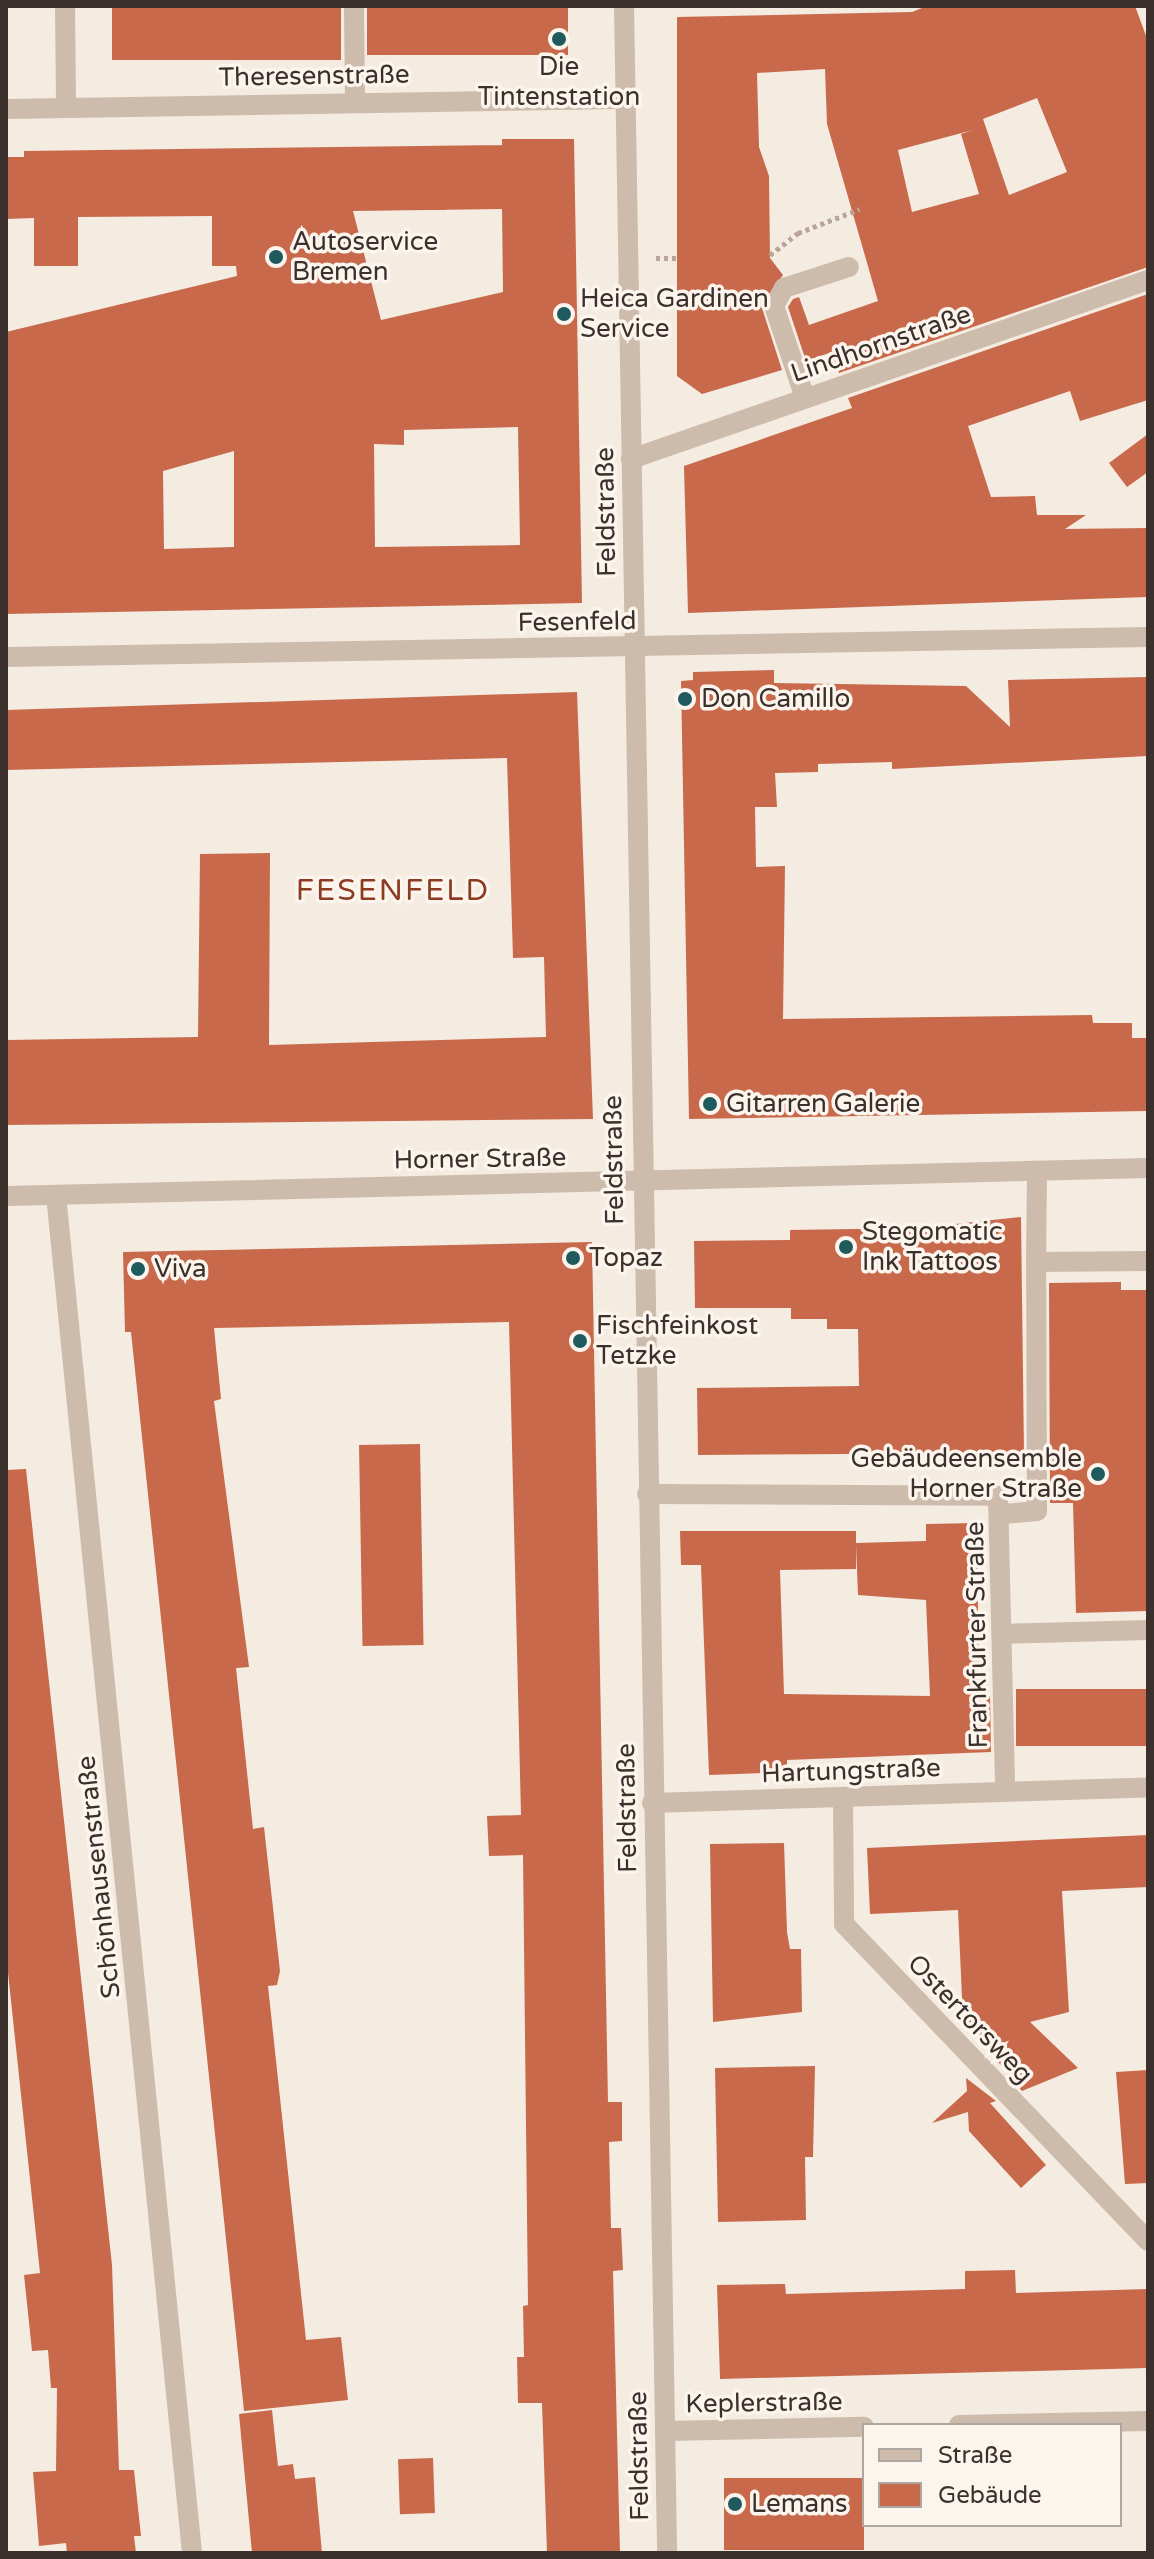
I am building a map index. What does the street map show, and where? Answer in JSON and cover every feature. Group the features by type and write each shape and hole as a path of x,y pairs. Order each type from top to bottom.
{"street":[{"path":"65,6 66,107"},
{"path":"354,6 355,100"},
{"name":"Feldstraße","path":"624,6 641,1182 667,2553"},
{"name":"Theresenstraße","path":"6,109 355,100 623,99"},
{"path":"805,398 774,306 784,288 849,267"},
{"name":"Lindhornstraße","path":"631,459 1148,280"},
{"name":"Fesenfeld","path":"6,657 1148,637"},
{"name":"Horner Straße","path":"6,1196 1148,1168"},
{"path":"1003,1514 1037,1511 1037,1171"},
{"name":"Schönhausenstraße","path":"56,1195 192,2553"},
{"path":"1036,1262 1148,1261"},
{"name":"Frankfurter Straße","path":"647,1494 983,1491 998,1496 1003,1514 1005,1791"},
{"path":"1002,1634 1148,1630"},
{"name":"Hartungstraße","path":"652,1803 1148,1787"},
{"name":"Ostertorsweg","path":"843,1797 844,1924 1148,2241"},
{"path":"1054,2423 1148,2421"},
{"name":"Keplerstraße","path":"665,2431 862,2427"}],"path":[{"path":"770,255 798,233 860,209"}],"building":[{"path":"112,6 341,6 341,60 112,60"},
{"path":"367,6 568,6 568,55 367,55"},
{"path":"927,6 1135,6 1148,41 1148,267 839,373 832,352 806,361 788,307 793,299 799,297 809,325 878,301 827,124 825,69 757,73 759,147 769,176 770,258 783,275 761,305 782,370 702,394 677,376 677,17 912,12","holes":["1037,98 1067,172 1009,195 983,119","973,130 961,134 979,194 912,212 898,150"]},
{"path":"502,139 574,139 582,603 6,614 6,332 237,276 236,266 212,266 212,216 78,217 78,266 34,266 34,218 6,219 6,157 24,157 24,151 502,145","holes":["502,209 503,292 381,320 353,211","518,427 520,545 375,547 374,444 404,445 404,430","234,451 234,547 164,549 163,471"]},
{"path":"1148,294 1148,400 1080,421 1070,391 968,426 991,497 1035,496 1037,515 1086,515 1065,529 1148,528 1148,597 688,613 684,466 852,408 848,398"},
{"path":"1148,434 1148,472 1127,487 1109,463"},
{"path":"774,670 774,683 966,686 1010,727 1008,680 1148,677 1148,756 892,769 892,762 818,764 818,772 775,773 777,807 755,807 756,867 785,866 783,1019 1092,1015 1093,1023 1132,1023 1132,1038 1148,1038 1148,1111 689,1119 681,681 693,680 693,672"},
{"path":"577,692 593,1119 6,1125 6,1040 198,1037 200,854 270,853 269,1045 546,1037 544,957 513,958 507,758 6,770 6,710"},
{"path":"1021,1217 1024,1453 698,1455 697,1388 859,1386 858,1329 827,1329 827,1319 791,1319 791,1308 695,1308 694,1241 790,1240 790,1230 918,1228"},
{"path":"592,1242 608,2102 622,2102 622,2141 609,2142 611,2228 621,2228 623,2270 613,2271 620,2553 547,2553 542,2403 518,2403 517,2357 524,2357 523,2306 528,2305 523,1855 489,1856 487,1816 521,1815 509,1322 214,1328 221,1399 214,1401 249,1667 236,1668 253,1829 264,1827 280,1971 277,1985 268,1986 306,2340 341,2337 348,2400 244,2411 131,1332 125,1332 123,1252"},
{"name":"Gebäudeensemble Horner Straße","path":"1121,1282 1121,1290 1148,1290 1148,1611 1076,1613 1073,1503 1050,1503 1049,1283"},
{"path":"420,1444 424,1645 363,1646 359,1445"},
{"path":"26,1469 112,2265 119,2470 134,2470 141,2536 134,2536 136,2553 67,2553 66,2543 39,2546 33,2472 56,2471 57,2388 51,2388 48,2350 32,2351 24,2275 40,2273 6,1954 6,1470"},
{"path":"977,1523 979,1696 990,1696 991,1752 787,1760 787,1772 709,1775 701,1565 681,1565 680,1531 856,1531 856,1543 926,1541 926,1524","holes":["856,1545 858,1595 926,1600 930,1696 784,1694 780,1570 856,1569"]},
{"path":"1016,1689 1148,1689 1148,1746 1016,1746"},
{"path":"1148,1835 1148,1887 1062,1891 1069,2012 1030,2022 1078,2068 1022,2091 963,2019 958,1910 870,1914 867,1848"},
{"path":"784,1843 787,1932 790,1949 801,1949 802,2012 713,2022 710,1844"},
{"path":"815,2066 813,2157 805,2157 806,2220 718,2222 715,2068"},
{"path":"1148,2070 1148,2183 1125,2184 1116,2072"},
{"path":"966,2078 996,2101 990,2103 1046,2165 1021,2188 969,2131 968,2112 932,2123 967,2091"},
{"path":"1015,2270 1016,2293 1148,2289 1148,2368 720,2379 717,2285 785,2284 786,2294 965,2289 965,2271"},
{"path":"272,2410 278,2466 293,2464 295,2479 315,2477 322,2553 252,2553 239,2414"},
{"path":"433,2458 435,2513 400,2514 398,2459"},
{"path":"724,2478 862,2478 864,2550 724,2550"}],"place":[{"name":"Die Tintenstation","path":"559,39"},
{"name":"Autoservice Bremen","path":"276,257"},
{"name":"Heica Gardinen Service","path":"564,314"},
{"name":"Don Camillo","path":"685,699"},
{"name":"Gitarren Galerie","path":"710,1104"},
{"name":"Stegomatic Ink Tattoos","path":"846,1247"},
{"name":"Topaz","path":"573,1258"},
{"name":"Viva","path":"138,1269"},
{"name":"Fischfeinkost Tetzke","path":"580,1341"},
{"name":"Gebäudeensemble Horner Straße","path":"1098,1474"},
{"name":"Lemans","path":"735,2504"}],"district":[{"name":"FESENFELD","path":"393,891"}]}
